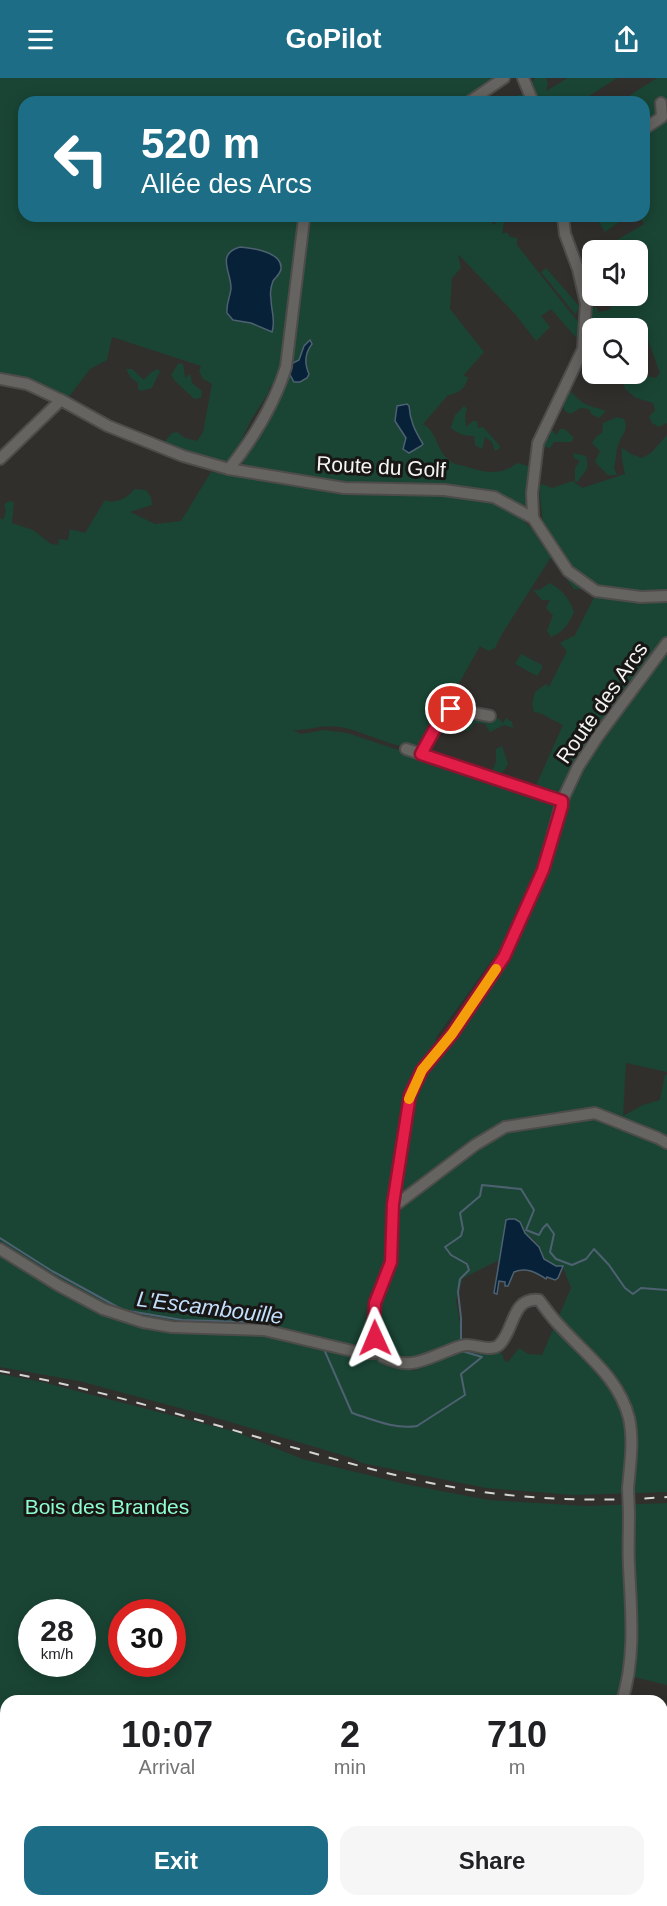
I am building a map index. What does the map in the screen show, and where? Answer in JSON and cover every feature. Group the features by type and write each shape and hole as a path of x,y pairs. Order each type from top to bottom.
{"street":[{"path":"478,96 504,78"},
{"path":"523,78 530,96"},
{"path":"650,125 662,117 662,103"},
{"path":"229,469 270,408 280,387 286,367 304,222"},
{"path":"533,518 532,493 538,443 583,349 586,304 564,222"},
{"name":"Route du Golf","path":"0,379 27,384 108,426 183,456 229,469 344,488 444,490 494,497 533,518 568,571 596,591 641,597 667,596"},
{"path":"0,459 61,400"},
{"name":"Route des Arcs","path":"380,1351 374,1330 375,1303 391,1262 393,1204 410,1095 422,1070 452,1034 504,957 543,870 562,801 578,766 667,643"},
{"path":"421,754 445,712 451,709 490,716"},
{"path":"406,749 562,801"},
{"path":"393,1204 397,1204 476,1145 505,1127 595,1113 667,1143"},
{"path":"0,1249 58,1285 103,1309 143,1322 172,1327 264,1330 361,1353 380,1351 383,1357 405,1365 461,1346 497,1347 506,1337 520,1306 530,1299 539,1300 610,1378 629,1418 632,1446 628,1488 628,1564 633,1618 628,1680 623,1695"}],"green space":[{"path":"0,78 504,78 478,96 18,96 18,222 492,222 494,225 497,222 504,222 502,234 507,232 510,237 517,238 517,245 582,327 579,341 551,309 541,316 550,327 536,341 515,314 458,254 461,268 452,278 450,309 484,352 463,376 468,377 463,387 458,392 448,395 423,424 431,431 446,457 455,464 492,472 504,470 517,463 535,468 533,518 494,497 344,488 245,470 243,465 245,458 275,383 269,388 269,392 251,420 231,463 225,465 160,447 172,433 177,432 185,438 197,441 203,432 212,384 203,379 199,371 201,366 112,337 107,360 90,369 65,402 0,379"},
{"path":"535,78 546,78 548,84 546,91 568,78 617,78 589,96 515,96 524,94"},
{"path":"657,78 667,78 667,423 659,427 652,423 649,417 655,410 653,403 636,398 625,389 624,384 648,384 648,376 656,378 660,373 648,340 648,318 590,318 591,307 596,307 599,312 609,310 612,306 648,306 648,240 617,240 644,224 643,222 650,222 650,96 629,96"},
{"path":"599,222 619,222 605,232"},
{"path":"546,268 579,306 576,315 541,272"},
{"path":"182,363 185,378 190,374 192,383 202,391 201,398 194,399 171,375 178,364"},
{"path":"126,369 132,369 144,380 157,369 160,371 152,388 141,391 138,389 138,383 131,378"},
{"path":"567,389 585,404 606,411 599,418 591,414 589,409 581,408 570,414 564,410 562,398"},
{"path":"464,406 467,409 466,427 473,421 477,421 478,428 483,427 500,446 499,449 495,451 492,442 485,437 482,449 475,445 474,436 456,432 451,428 455,415"},
{"path":"617,417 624,419 626,429 617,452 614,468 617,475 608,475 595,462 600,451 592,443 602,433 603,423"},
{"path":"551,428 556,435 560,429 565,429 574,438 571,442 554,442 550,448 545,447 544,441 550,437"},
{"path":"667,435 667,644 558,795 534,790 563,725 534,712 532,704 535,692 546,684 549,687 567,651 560,643 574,637 598,590 574,589 566,578 568,568 543,523 539,487 542,484 552,488 573,481 582,488 625,474 622,448 642,458 651,453"},
{"path":"573,453 586,456 587,461 586,470 578,482 575,481 575,468 580,461 574,458"},
{"path":"211,472 330,492 455,495 495,501 513,511 540,537 541,543 551,557 495,648 488,651 480,646 423,747 404,747 340,727 293,730 301,734 324,730 347,733 556,802 559,806 547,849 498,960 495,956 437,1036 431,1059 508,964 513,946 528,921 549,866 565,804 581,768 667,647 667,1072 626,1063 623,1116 643,1105 660,1100 665,1074 667,1075 667,1492 573,1495 486,1488 362,1463 352,1458 213,1417 79,1381 0,1367 0,518 3,520 6,512 4,504 14,502 12,523 33,530 51,544 58,545 59,539 68,540 70,529 85,533 105,500 113,502 122,499 135,489 146,490 151,497 152,505 130,512 155,524 181,521","holes":["412,1085 388,1250 392,1171 399,1116","507,1220 536,1242 546,1261 563,1267 571,1288 542,1355 528,1354 519,1348 508,1362 504,1360 501,1352 493,1355 467,1350 463,1343 456,1300 463,1278 499,1260","385,1266 376,1328 382,1348 389,1356 433,1362 414,1371 392,1365 370,1351 374,1341 365,1328 366,1318 371,1312"]},
{"path":"550,583 565,595 574,612 565,627 551,637 547,631 553,615 546,608 550,600 542,600 533,590 539,590"},
{"path":"521,654 542,665 537,676 515,664"},
{"path":"463,693 469,697 471,710 479,716 499,719 503,723 506,718 512,722 513,728 504,725 490,732 485,724 475,723 469,731 463,731 463,724 467,717 453,707 454,698"},
{"path":"502,746 508,764 503,772 495,775 492,771 496,762 496,749"},
{"name":"Bois des Brandes","path":"0,1374 42,1382 236,1432 302,1459 409,1485 489,1500 586,1506 667,1503 667,1685 634,1677 625,1695 0,1695"}],"water":[{"path":"240,247 266,252 280,263 281,269 273,281 271,290 272,332 251,323 233,320 227,313 231,283 226,259 232,250"},
{"path":"310,340 312,344 306,358 309,374 300,382 294,382 288,371 289,365 299,360 304,346"},
{"path":"407,404 413,426 423,444 409,453 403,449 406,438 395,421 397,406"},
{"path":"506,1220 520,1222 525,1233 539,1247 544,1259 556,1266 563,1266 558,1278 555,1280 547,1277 546,1279 531,1271 518,1271 514,1272 508,1286 505,1286 505,1282 499,1281 497,1294 494,1293"}],"waterway":[{"name":"L'Escambouille","path":"461,1343 458,1292 460,1279 469,1270 467,1264 451,1255 445,1247 461,1236 463,1229 460,1213 480,1196 482,1185 521,1189 534,1210 526,1230 539,1235 547,1224 554,1234 550,1252 556,1259 572,1265 586,1259 594,1249 625,1288 633,1294 641,1288 667,1290"},
{"name":"L'Escambouille","path":"0,1238 52,1271 123,1310 182,1320 246,1322 258,1325"},
{"name":"L'Escambouille","path":"323,1347 352,1413 384,1423 409,1427 417,1426 465,1395 461,1374 482,1357 462,1351 462,1349"}],"railway":[{"path":"0,1371 111,1396 356,1465 437,1484 484,1492 589,1500 667,1497"}],"slow traffic":[{"path":"409,1099 422,1070 452,1034 496,969"}],"route":[{"path":"375,1338 375,1303 391,1262 393,1204 410,1095 422,1070 452,1034 504,957 543,870 562,806 562,801 421,754 443,714 451,709"}]}
